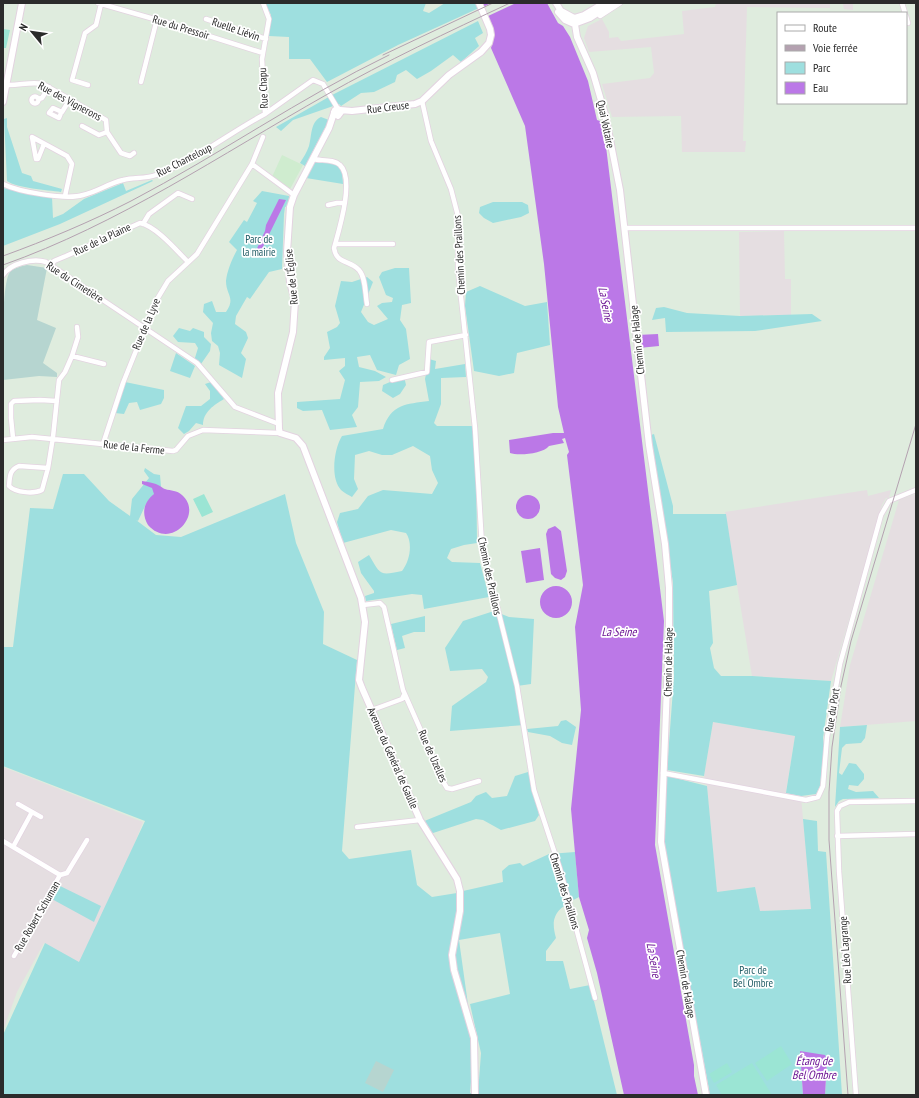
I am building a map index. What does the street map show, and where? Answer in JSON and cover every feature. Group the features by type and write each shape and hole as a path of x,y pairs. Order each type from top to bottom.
{"street":[{"path":"3,102 22,3"},
{"path":"88,85 72,80 85,33 96,25 99,3"},
{"name":"Rue du Pressoir","path":"99,3 157,19 263,54"},
{"name":"Rue Chapu","path":"263,3 269,19 263,54 265,114"},
{"path":"422,101 449,75 483,50 489,43 491,35 479,3"},
{"path":"552,3 565,20 581,22 604,3"},
{"path":"556,3 561,11 574,20"},
{"path":"596,11 612,3"},
{"path":"596,11 600,16 620,3"},
{"name":"Ruelle Liévin","path":"206,18 266,39"},
{"path":"907,18 908,23"},
{"path":"141,82 157,19"},
{"name":"Quai Voltaire","path":"574,20 577,37 593,73 605,114 620,190 625,228"},
{"name":"Rue Chapu","path":"265,114 313,80 321,82 330,95 337,112"},
{"name":"Rue des Vignerons","path":"6,85 17,86 32,81 49,87 106,120 107,132 121,153 130,156 134,153"},
{"path":"39,99 42,98 49,87"},
{"path":"61,113 70,99"},
{"name":"Rue Creuse","path":"337,112 415,104 422,101"},
{"name":"Chemin des Praillons","path":"422,101 431,141 451,189 458,216 458,269 466,335 478,465 482,546 517,686 534,790 560,869 595,998"},
{"name":"Rue de l'Église","path":"280,433 278,393 293,332 295,302 290,282 287,252 290,207 294,195 337,112"},
{"name":"Rue Chanteloup","path":"3,184 26,191 76,197 85,195 123,180 162,173 265,114"},
{"path":"82,126 100,135 107,132"},
{"name":"Rue de la Lyve","path":"103,444 144,328 162,288 197,254 252,164 263,137"},
{"path":"44,144 67,156 72,164 65,196"},
{"path":"313,159 335,162 340,164 344,170 346,182 345,203 335,244 335,254 338,258 359,270 363,279 367,304"},
{"path":"252,164 294,195"},
{"path":"143,224 149,214 178,193 192,199"},
{"path":"328,206 337,203 345,203"},
{"name":"Rue de la Plaine","path":"52,265 54,261 136,224 143,224 173,246 188,262"},
{"path":"625,228 916,228"},
{"name":"Chemin de Halage","path":"625,228 649,445 665,544 669,588 668,703 663,773 661,842 706,1095"},
{"path":"335,244 393,244"},
{"name":"Rue du Cimetière","path":"3,275 9,269 31,260 42,261 52,265 198,363 235,406 273,420 279,424"},
{"path":"48,468 19,466 11,472 9,486 12,489 37,493 42,490 48,468 59,380 65,372 72,356 78,338 77,327"},
{"path":"392,380 427,372 430,342 466,335"},
{"path":"72,356 104,364"},
{"path":"13,438 10,418 11,404 14,401 57,401"},
{"name":"Rue de la Ferme","path":"3,440 32,437 172,451 176,450 188,436 203,430 280,433"},
{"name":"Avenue du Général de Gaulle","path":"280,433 298,436 303,446 363,605 365,622 359,680 420,820 429,836 452,868 457,879 460,891 460,911 452,955 454,970 474,1038 474,1095"},
{"name":"Rue du Port","path":"663,773 806,800 818,797 824,786 827,737 839,670 881,515 888,501 916,490"},
{"name":"Rue de Uzelles","path":"363,605 380,603 384,606 404,695 425,738 437,770 447,788 452,789 479,781"},
{"path":"372,710 402,699 404,695"},
{"name":"Rue Léo Lagrange","path":"856,1095 837,836 837,814 840,806 849,802 916,801"},
{"path":"18,804 41,817"},
{"path":"13,847 32,812"},
{"path":"357,827 420,820"},
{"path":"837,836 916,834"},
{"name":"Rue Robert Schuman","path":"14,956 60,875 67,873 87,840"},
{"name":"Rue Robert Schuman","path":"3,841 60,875"}],"shaded area":[{"path":"716,3 830,3 830,8 747,7 743,141 746,141 745,152 682,152 681,116 612,117 602,84 650,78 654,73 651,47 589,52 584,38 588,26 602,19 609,32 609,38 618,37 621,41 684,34 682,11 715,7"},
{"path":"835,3 853,3 853,10 844,9 843,4"},
{"path":"3,29 10,30 6,48 3,48"},
{"path":"282,155 303,165 290,189 272,177"},
{"path":"784,231 785,279 791,279 791,315 740,316 739,232"},
{"path":"27,265 47,268 37,320 56,328 43,363 57,373 57,377 39,376 3,380 3,323 7,279 10,272 18,267"},
{"path":"867,490 868,496 891,490 889,498 886,498 882,505 831,681 752,676 725,512"},
{"path":"204,494 213,512 202,517 193,499"},
{"path":"916,494 916,721 840,727 850,665 899,500"},
{"path":"713,722 795,736 786,792 801,796 811,909 760,911 755,887 717,892 707,786 704,776"},
{"path":"3,767 143,822 113,899 84,965 44,943 17,992 3,1031"},
{"path":"781,1046 792,1064 767,1081 755,1063"},
{"path":"376,1061 394,1070 383,1092 365,1083"},
{"path":"727,1063 732,1072 714,1083 709,1074"},
{"path":"752,1063 772,1095 722,1095 716,1085"}],"green space":[{"path":"265,3 426,3 423,11 429,13 445,3 476,3 479,8 398,45 327,82 310,59 289,59 289,37 269,36 271,15"},
{"path":"478,21 483,33 475,38 479,46 461,62 453,55 417,79 406,70 397,75 395,82 374,92 361,93 341,106 339,104 293,120 281,131 276,127 334,94"},
{"path":"321,117 329,120 305,166 300,163 309,146 313,126 317,119"},
{"path":"7,118 7,127 22,173 31,176 33,181 62,189 61,192 25,187 7,181 4,119"},
{"path":"315,162 337,164 342,171 343,184 306,178"},
{"path":"152,180 153,181 60,224 3,246 3,188 52,197 53,218 63,214 84,199 123,183 126,191"},
{"name":"Parc de la mairie","path":"262,191 289,196 288,206 285,207 284,214 282,269 269,272 250,299 247,297 236,316 235,324 246,332 248,338 241,353 246,359 242,378 219,365 220,353 218,346 212,341 211,333 213,323 203,312 204,304 212,301 216,312 226,312 229,307 230,300 226,286 227,273 237,250 229,242 244,220 247,222 257,203 253,201"},
{"path":"493,202 522,202 528,205 529,213 521,217 493,223 479,213 480,207"},
{"path":"395,268 409,268 411,303 402,305 400,320 406,329 410,359 399,365 396,375 377,370 370,355 357,357 359,367 375,371 386,377 379,381 360,382 358,407 352,415 357,427 330,430 322,410 303,411 297,408 297,402 340,399 345,380 339,371 345,366 345,358 324,360 324,357 330,348 327,332 337,327 340,323 335,306 341,281 352,282 367,277 373,282 361,312 368,322 374,325 388,319 377,306 382,303 392,302 393,298 386,295 379,277 382,272"},
{"path":"480,286 525,306 547,302 550,345 517,353 514,373 499,376 474,371 465,306 466,292"},
{"path":"664,307 687,313 740,316 812,314 822,321 755,331 666,332 665,318 652,320 656,308"},
{"path":"179,328 190,331 193,328 204,332 204,337 211,344 210,351 201,364 194,361 198,348 195,343 178,342 173,336"},
{"path":"176,353 195,366 190,378 170,371"},
{"path":"429,359 436,361 435,369 465,364 466,377 441,378 441,404 434,423 437,426 473,426 476,463 477,543 451,549 447,558 452,562 480,563 489,597 424,609 422,595 412,594 366,601 365,596 374,593 374,591 361,573 358,562 369,555 376,567 381,572 389,573 402,571 405,567 410,552 408,537 406,533 391,530 343,543 337,522 340,513 358,509 368,496 383,490 432,494 438,483 432,470 430,456 413,446 392,455 382,455 369,451 355,455 354,479 358,489 352,497 341,490 335,478 334,463 337,448 342,436 383,429 390,414 395,410 413,403 429,401 425,379"},
{"path":"404,376 406,385 400,394 393,398 382,391 383,385"},
{"path":"125,382 164,390 164,398 161,404 140,410 137,402 129,403 124,414 115,413"},
{"path":"211,382 224,399 213,406 207,413 203,420 203,425 196,423 184,434 178,428 186,406 201,406 210,399 210,391 205,384"},
{"path":"654,434 673,506 673,514 726,514 737,585 709,591 713,643 710,648 714,668 721,676 752,676 831,681 823,738 824,745 820,786 816,794 801,796 786,793 795,736 713,722 704,776 667,770 674,676 673,583 651,435"},
{"path":"145,468 154,474 160,475 161,486 146,504 138,521 136,520 156,535 181,537 285,494 296,543 324,612 323,644 357,660 342,851 349,859 411,850 417,885 432,897 457,893 459,928 463,891 503,882 502,871 509,865 520,863 523,866 549,854 575,852 579,897 561,908 557,913 554,923 556,938 546,951 546,961 563,961 570,989 590,985 617,1095 3,1095 3,1035 45,943 79,962 145,821 3,766 3,647 13,647 30,508 53,509 63,474 84,474 109,501 130,516 132,499 149,478 144,471","holes":["500,933 510,994 470,1004 481,1053 478,1094 470,1093 473,1059 471,1026 459,940"]},
{"path":"494,611 509,617 534,619 531,684 517,686 525,725 450,731 452,706 486,682 488,677 482,669 450,671 445,648 463,621"},
{"path":"425,616 425,632 414,632 402,636 405,648 397,650 391,624"},
{"path":"566,720 576,727 572,745 562,743 550,736 528,732 527,729 558,726 561,721"},
{"path":"867,725 865,738 861,743 846,744 842,748 839,773 842,775 849,763 856,764 864,774 864,779 858,786 849,785 848,789 856,792 873,791 879,798 843,799 839,801 835,807 840,727"},
{"path":"528,772 539,815 535,821 501,830 483,820 476,819 430,834 422,822 471,802 476,796 486,792 492,798 507,796 515,776"},
{"name":"Parc de Bel Ombre","path":"667,776 707,786 717,892 755,887 760,911 811,909 803,819 817,821 818,851 826,852 842,1095 825,1095 827,1061 800,1051 803,1095 710,1095 663,841"},
{"path":"58,885 101,906 94,922 50,898"}],"water":[{"name":"La Seine","path":"481,3 547,3 558,23 563,26 570,37 588,81 597,120 603,122 664,621 655,845 698,1095 624,1095 597,973 587,938 589,930 579,897 571,809 581,710 575,627 583,585 567,455 569,452 565,438 562,439 564,443 549,446 546,449 536,453 510,453 509,440 553,433 564,433 558,407 544,264 525,126 491,48 494,32"},
{"path":"279,199 286,200 258,257 254,255 265,231 266,225"},
{"path":"658,334 659,346 639,348 637,335"},
{"path":"142,481 176,491 182,495 188,503 189,511 187,520 182,527 175,532 166,534 157,532 148,525 144,512 146,504 154,494 152,488 142,484"},
{"path":"528,495 537,498 540,507 537,516 528,519 519,516 516,507 519,498"},
{"path":"555,526 561,531 567,571 565,577 561,580 555,578 551,574 546,534 548,529"},
{"path":"540,548 544,580 526,583 521,551"},
{"path":"553,586 559,586 569,593 572,602 571,608 565,615 559,618 553,618 543,611 540,605 540,599 547,589"},
{"name":"Étang de Bel Ombre","path":"800,1051 825,1055 827,1061 825,1095 803,1095"}],"pier":[{"path":"491,3 516,3 486,17 481,8"}],"railway":[{"path":"383,55 493,3"},
{"path":"3,265 88,230 168,187 371,70 510,3"},
{"path":"3,256 36,244 131,201 196,165 324,89 389,55"},
{"path":"848,1095 829,840 829,792 832,747 841,686 851,641 916,424"}]}
